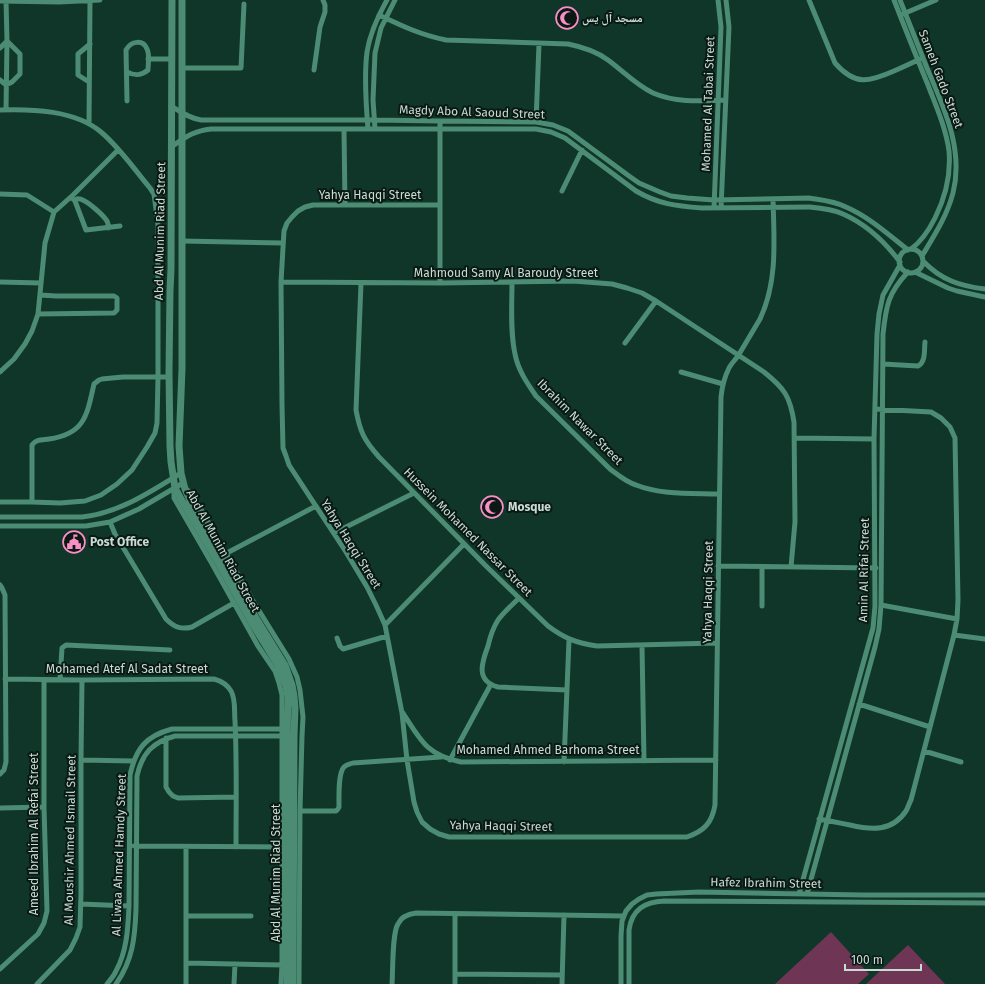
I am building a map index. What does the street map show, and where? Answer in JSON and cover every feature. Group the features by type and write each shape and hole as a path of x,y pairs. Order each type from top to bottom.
{"street":[{"path":"6,0 6,110"},
{"path":"0,1 53,2 100,0"},
{"name":"Abd Al Munim Riad Street","path":"172,0 169,377 170,446 173,478 181,500 279,667 286,686 288,697 291,965 293,984"},
{"name":"Abd Al Munim Riad Street","path":"182,0 182,369 179,446 181,473 184,486 192,505 224,555 248,605 285,665 297,691 295,708 288,732 297,777 291,965 287,984"},
{"path":"314,70 320,27 325,12 325,4 323,0"},
{"path":"368,129 366,86 368,51 374,26 387,0"},
{"path":"375,129 373,100 375,52 381,28 395,0"},
{"name":"Mohamed Al Tabai Street","path":"714,208 721,27 718,0"},
{"name":"Mohamed Al Tabai Street","path":"721,208 729,27 726,0"},
{"path":"809,0 835,63 843,72 864,80 875,79 920,59"},
{"name":"Sameh Gado Street","path":"894,0 948,120 954,144 956,164 955,185 947,211 922,258"},
{"name":"Sameh Gado Street","path":"900,0 946,134 950,161 946,191 937,214 921,241 909,250"},
{"path":"900,15 936,0"},
{"path":"89,124 90,1"},
{"path":"182,68 241,68 244,4"},
{"path":"379,15 417,32 446,40 568,44 579,46 608,60 642,86 664,97 687,101 726,100"},
{"path":"0,48 7,41"},
{"path":"6,85 12,82 20,73 20,54 7,41"},
{"path":"127,72 136,75 145,73 148,70 148,52 145,46 138,42 131,44 126,50 127,101"},
{"path":"89,82 78,75 78,54 90,44"},
{"path":"536,122 540,44"},
{"path":"148,59 172,59"},
{"path":"0,80 6,85"},
{"name":"Magdy Abo Al Saoud Street","path":"171,106 191,118 196,119 536,122 553,125 568,131 629,176 649,188 671,196 714,200 809,198 826,200 845,206 861,214 909,250"},
{"path":"0,110 50,111 81,120 100,132 118,150 154,194 158,225 158,377 157,423 155,433 132,470 117,484 101,495 85,501 60,503 0,502"},
{"path":"219,120 219,129"},
{"path":"440,121 440,283"},
{"name":"Magdy Abo Al Saoud Street","path":"171,147 196,132 219,129 536,130 551,132 565,138 646,197 685,207 809,207 842,213 857,221 872,233 892,251 900,264"},
{"path":"344,130 345,205"},
{"path":"0,372 14,359 25,344 32,331 38,314 45,243 54,212 73,199 118,150"},
{"path":"562,191 582,150"},
{"path":"0,194 27,195 54,212"},
{"path":"73,199 86,230 120,226"},
{"path":"73,199 79,199 89,204 107,222 108,228"},
{"name":"Yahya Haqqi Street","path":"440,205 314,205 298,211 287,223 284,231 283,243 283,448 289,465 334,533 367,587 385,625 402,712 407,760 417,812 422,822 430,829 449,837 686,836 695,834 703,829 710,822 714,814 721,398 723,384 729,368 760,319 770,290 774,260 772,199"},
{"path":"182,241 283,243"},
{"path":"892,251 896,248 898,242"},
{"path":"985,290 953,282 939,275 917,251 905,251 901,256 900,264 904,270 908,272 915,272 957,291 985,297"},
{"path":"915,272 921,268 922,258"},
{"name":"Amin Al Rifai Street","path":"799,894 838,752 876,629 874,568 874,439 878,314 884,295 900,264"},
{"path":"171,269 177,272 182,270"},
{"path":"928,279 929,274 933,270"},
{"name":"Amin Al Rifai Street","path":"807,894 859,704 881,605 883,334 887,307 894,290 908,272"},
{"name":"Mahmoud Samy Al Baroudy Street","path":"282,282 440,283 573,281 612,284 634,291 656,301 764,372 776,381 785,393 792,407 795,438 796,522 791,567"},
{"path":"0,282 41,283"},
{"name":"Ibrahim Nawar Street","path":"512,282 512,327 515,354 523,376 536,396 610,469 622,478 651,490 719,494"},
{"name":"Hussein Mohamed Nassar Street","path":"361,283 356,410 362,435 370,447 464,544 548,626 569,640 597,646 717,643"},
{"path":"170,291 177,289 182,294"},
{"path":"38,314 114,313 117,310 117,298 114,296 40,295"},
{"path":"625,343 656,301"},
{"path":"883,364 918,366 924,360 925,342"},
{"path":"681,372 723,384"},
{"path":"32,502 32,445 37,440 60,437 74,430 87,414 94,384 99,380 123,377 169,377"},
{"path":"819,819 876,829 888,826 898,820 906,811 911,800 954,636 957,619 958,600 955,438 950,427 941,418 930,412 875,409"},
{"path":"795,438 874,439"},
{"path":"0,517 94,516 117,509 181,473"},
{"path":"0,526 86,526 110,522 139,509 176,488 184,486"},
{"path":"176,488 174,498 258,646 274,671 282,695 288,732 282,847 291,965 299,984"},
{"path":"334,533 414,493"},
{"path":"224,555 316,506"},
{"path":"110,522 115,534 166,619 170,623 186,629 234,603"},
{"path":"385,625 464,544"},
{"path":"718,566 881,568"},
{"path":"762,567 762,606"},
{"path":"0,585 4,595 6,679 6,762 4,770 0,774"},
{"path":"519,598 498,620 492,633 482,666 484,677 495,686 567,690"},
{"path":"881,605 957,619"},
{"path":"337,638 343,649 387,636"},
{"path":"954,636 985,639"},
{"path":"564,762 569,640"},
{"path":"60,680 62,648 66,645 170,650"},
{"path":"642,645 644,761"},
{"name":"Mohamed Atef Al Sadat Street","path":"6,679 214,679 227,685 234,697 236,736 236,847"},
{"name":"Ameed Ibrahim Al Refai Street","path":"0,969 38,934 44,923 47,911 44,808 44,680"},
{"name":"Al Moushir Ahmed Ismail Street","path":"37,984 70,950 80,927 82,680"},
{"path":"450,760 491,684"},
{"path":"281,984 291,965 300,811 297,777 303,717 297,691"},
{"path":"859,704 930,727"},
{"name":"Mohamed Ahmed Barhoma Street","path":"402,712 420,740 430,750 442,757 461,762 716,760"},
{"name":"Al Liwaa Ahmed Hamdy Street","path":"107,984 116,972 126,945 129,906 129,793 130,775 136,754 150,738 161,732 172,729 235,728 288,732 302,736"},
{"name":"Al Liwaa Ahmed Hamdy Street","path":"116,984 123,974 129,960 136,926 137,776 139,766 143,758 155,744 166,738 175,736 236,736 288,732 303,728"},
{"path":"166,738 166,787 168,792 173,796 183,798 236,798"},
{"path":"924,751 961,762"},
{"path":"838,752 845,754"},
{"path":"300,811 336,811 339,807 341,772 347,765 442,757"},
{"path":"81,760 133,761"},
{"path":"0,808 44,808"},
{"path":"129,846 282,847"},
{"path":"186,847 186,984"},
{"path":"699,892 700,901"},
{"name":"Hafez Ibrahim Street","path":"621,983 621,928 624,916 632,904 639,898 647,895 699,892 984,896"},
{"path":"863,895 863,903"},
{"name":"Hafez Ibrahim Street","path":"629,983 630,922 638,910 644,905 657,901 863,903 984,902"},
{"path":"81,904 129,906"},
{"path":"392,984 395,931 400,921 405,916 412,913 624,916"},
{"path":"455,914 455,984"},
{"path":"562,984 564,915"},
{"path":"186,916 251,916"},
{"path":"187,962 291,965"},
{"path":"234,984 235,964"},
{"path":"455,974 562,975"},
{"path":"621,983 629,983"}],"shaded area":[{"path":"831,932 869,974 858,984 775,984"},
{"path":"908,945 945,984 866,984"}],"place":[{"name":"مسجد آل يس","path":"567,18"},
{"name":"Mosque","path":"492,507"},
{"name":"Post Office","path":"74,542"}]}
